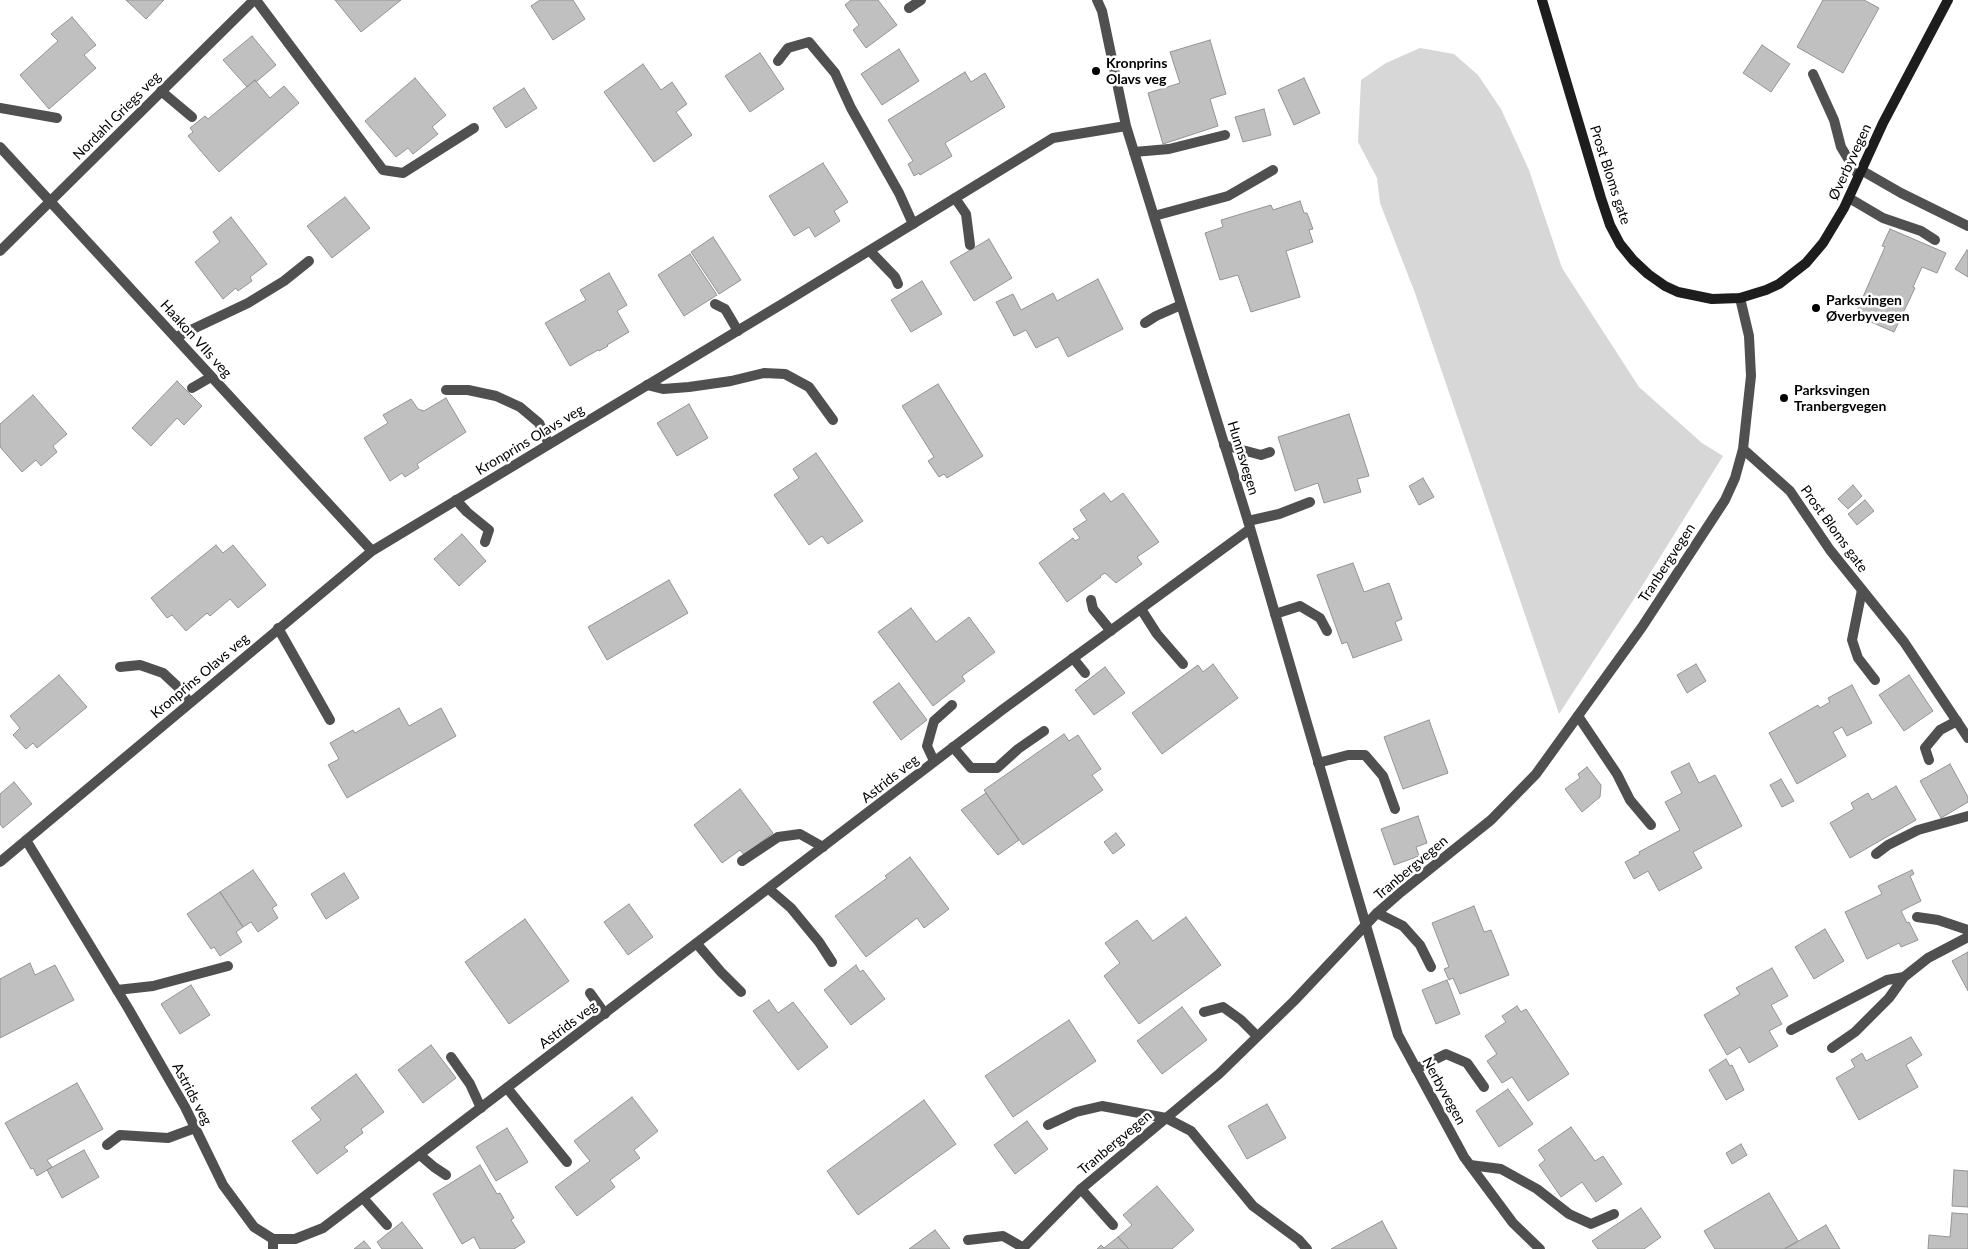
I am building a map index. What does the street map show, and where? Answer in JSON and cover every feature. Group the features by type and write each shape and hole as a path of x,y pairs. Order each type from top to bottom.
{"main road":[{"name":"Prost Bloms gate","path":"1542,0 1601,198 1610,225 1620,244 1638,265 1666,286 1698,297 1712,299 1740,298"},
{"name":"Øverbyvegen","path":"1740,298 1766,290 1796,273 1823,243 1849,198 1883,123 1948,0"}],"street":[{"name":"Nordahl Griegs veg","path":"0,251 255,0"},
{"path":"255,0 383,170 404,172 474,128"},
{"path":"909,8 922,0"},
{"name":"Hunnsvegen","path":"1097,0 1102,11 1126,126 1249,525 1365,925"},
{"path":"778,61 788,48 809,42 835,73 851,108 899,193 913,224"},
{"path":"1813,74 1834,120 1841,147 1860,173 1968,226"},
{"path":"161,92 192,117"},
{"path":"0,108 57,118"},
{"name":"Kronprins Olavs veg","path":"0,862 189,702 372,551 870,251 1053,138 1126,126"},
{"path":"1134,152 1169,149 1225,135"},
{"name":"Haakon VIIs veg","path":"0,147 372,551"},
{"path":"1154,216 1228,196 1273,170"},
{"path":"955,198 966,214 970,245"},
{"path":"1849,198 1883,218 1921,231 1935,240"},
{"path":"870,251 891,272 898,284"},
{"path":"176,337 248,303 284,282 309,261"},
{"path":"1740,298 1749,336 1751,376 1743,449"},
{"path":"715,304 725,309 738,331"},
{"path":"1145,323 1182,305"},
{"path":"647,385 663,389 688,388 731,381 764,372 785,374 809,387 833,420"},
{"path":"192,388 211,377"},
{"path":"446,390 468,390 496,396 520,407 539,423 549,444"},
{"path":"1224,445 1261,455 1270,452"},
{"name":"Prost Bloms gate","path":"1743,449 1790,491 1830,550 1904,642 1968,738"},
{"name":"Tranbergvegen","path":"1023,1248 1081,1190 1219,1074 1294,1001 1365,925 1491,820 1536,774 1642,627 1725,500 1735,478 1743,449"},
{"path":"456,500 466,512 489,530 485,542"},
{"path":"1249,525 1310,502"},
{"name":"Astrids veg","path":"26,840 185,1107 223,1185 254,1227 273,1244 294,1239 323,1228 953,747 1111,631 1249,525"},
{"path":"1862,590 1852,640 1858,658 1875,680"},
{"path":"1090,600 1093,609 1111,631"},
{"path":"1275,614 1300,606 1320,618 1327,631"},
{"path":"1141,608 1157,634 1183,664"},
{"path":"278,628 330,720"},
{"path":"1073,658 1085,673"},
{"path":"120,667 140,665 163,673 178,687 189,702"},
{"path":"934,762 927,746 934,721 952,705"},
{"path":"1578,716 1617,774 1630,800 1651,825"},
{"path":"1929,760 1925,748 1940,730 1956,721"},
{"path":"953,747 971,768 997,768 1018,749 1044,731"},
{"path":"1318,763 1348,755 1365,756 1383,776 1395,809"},
{"path":"1876,854 1888,845 1918,830 1968,816"},
{"path":"742,861 778,837 800,834 823,847"},
{"path":"769,889 791,908 819,942 832,962"},
{"path":"1378,913 1403,926 1420,944 1431,966"},
{"path":"1917,917 1938,920 1968,930"},
{"name":"Nerbyvegen","path":"1365,925 1398,1035 1416,1069 1470,1165 1513,1222 1540,1249"},
{"path":"1832,1048 1855,1032 1889,998 1904,977 1928,958 1968,937"},
{"path":"697,944 741,992"},
{"path":"117,990 153,986 228,966"},
{"path":"1792,1030 1887,980 1904,977"},
{"path":"590,993 605,1014"},
{"path":"1204,1012 1223,1007 1258,1036"},
{"path":"1416,1069 1446,1054 1467,1063 1484,1087"},
{"path":"451,1057 470,1084 481,1108"},
{"path":"507,1088 567,1162"},
{"path":"1048,1126 1076,1112 1102,1106 1166,1118 1192,1131 1253,1206 1299,1240 1308,1249"},
{"path":"107,1145 120,1135 168,1138 195,1128"},
{"path":"420,1155 446,1175"},
{"path":"1470,1165 1501,1168 1536,1189 1570,1214 1591,1224 1614,1214"},
{"path":"1081,1190 1113,1225"},
{"path":"363,1198 387,1225"},
{"path":"968,1240 1003,1236 1023,1248"}],"shaded area":[{"path":"1420,48 1454,54 1478,75 1501,109 1529,170 1562,268 1639,387 1702,443 1723,456 1634,599 1559,714 1415,293 1380,203 1377,178 1358,142 1361,80 1386,63"}],"building":[{"path":"126,0 164,0 146,19"},
{"path":"335,0 401,0 361,32"},
{"path":"540,0 573,0 585,19 553,40 531,6"},
{"path":"851,0 878,0 897,25 866,48 853,30 859,25 845,5"},
{"path":"1823,0 1864,0 1879,8 1843,73 1797,47"},
{"path":"72,17 96,45 84,55 96,68 49,109 20,75 58,41 51,34"},
{"path":"252,36 276,65 247,87 223,60"},
{"path":"1210,40 1226,94 1210,99 1218,126 1163,144 1148,93 1180,83 1170,52"},
{"path":"1762,45 1790,64 1771,92 1743,73"},
{"path":"899,49 919,81 882,105 861,74"},
{"path":"760,53 784,89 750,112 725,76"},
{"path":"643,64 661,90 672,82 687,104 676,112 692,135 654,162 604,92"},
{"path":"965,72 971,82 985,73 1005,107 945,143 952,156 920,175 919,173 914,176 908,164 913,161 888,120"},
{"path":"415,78 446,115 432,127 438,134 413,154 408,148 396,157 365,121"},
{"path":"1304,78 1320,113 1294,125 1278,90"},
{"path":"255,80 270,98 284,86 299,103 219,172 188,136 193,132 190,128 205,116 208,119"},
{"path":"524,88 537,108 506,128 493,108"},
{"path":"1264,109 1271,135 1243,142 1235,117"},
{"path":"823,163 848,202 834,211 840,221 815,237 809,227 794,236 769,196"},
{"path":"345,197 370,228 332,258 307,226"},
{"path":"1300,201 1313,229 1309,230 1313,242 1286,251 1300,297 1251,312 1238,275 1220,280 1205,233 1223,227 1221,220 1271,205 1273,210"},
{"path":"231,217 267,264 250,277 252,281 238,291 236,288 223,299 195,262 220,242 213,232"},
{"path":"1890,229 1946,253 1937,273 1922,267 1913,287 1915,288 1894,332 1855,315 1885,247 1882,246"},
{"path":"713,237 741,280 719,294 691,252"},
{"path":"989,239 1012,278 974,301 950,262"},
{"path":"1968,251 1968,277 1955,269"},
{"path":"690,254 717,295 684,316 658,275"},
{"path":"609,273 627,305 617,311 629,332 608,346 570,366 545,323 586,300 580,290"},
{"path":"1098,279 1123,329 1068,357 1058,337 1036,348 1026,330 1014,336 996,302 1013,294 1021,310 1053,293 1057,301"},
{"path":"922,281 942,314 911,332 891,300"},
{"path":"177,381 202,406 184,425 177,418 151,446 132,428"},
{"path":"938,384 983,456 947,478 944,474 939,477 928,461 934,457 902,406"},
{"path":"33,395 67,434 53,446 57,452 41,466 36,460 22,472 0,447 0,424"},
{"path":"446,398 466,432 417,464 419,468 405,477 402,473 390,481 364,438 388,423 383,415 411,399 418,409 424,411"},
{"path":"689,404 708,438 677,456 657,423"},
{"path":"1349,414 1369,476 1357,479 1361,492 1324,503 1318,483 1295,491 1278,437"},
{"path":"816,453 863,521 828,544 822,536 809,545 774,495 799,478 793,469"},
{"path":"1423,478 1434,497 1419,505 1409,486"},
{"path":"1853,485 1862,496 1848,509 1838,499"},
{"path":"1104,493 1111,502 1123,493 1159,542 1137,557 1142,564 1116,583 1105,573 1067,602 1039,563 1073,538 1075,541 1080,538 1073,529 1087,520 1080,510"},
{"path":"1865,500 1874,511 1857,525 1848,514"},
{"path":"462,534 486,561 459,586 434,559"},
{"path":"216,545 223,553 233,545 266,585 238,608 230,599 210,616 207,613 186,631 172,615 167,618 151,598"},
{"path":"1353,563 1364,592 1389,583 1402,619 1395,622 1402,640 1353,658 1347,642 1342,644 1317,575"},
{"path":"669,580 688,613 607,660 588,627"},
{"path":"911,608 936,642 969,617 995,652 962,676 965,681 933,706 878,632"},
{"path":"1213,664 1238,698 1162,754 1132,713 1198,665 1203,672"},
{"path":"1696,664 1706,681 1687,693 1677,675"},
{"path":"1105,667 1125,693 1094,715 1075,690"},
{"path":"59,675 87,707 37,748 33,743 26,749 13,735 20,728 10,716"},
{"path":"1909,675 1933,711 1904,731 1879,695"},
{"path":"899,683 927,720 901,740 873,702"},
{"path":"1852,685 1872,723 1847,736 1842,727 1833,732 1846,756 1797,784 1769,733 1818,705 1820,708 1830,702 1828,698"},
{"path":"399,708 409,726 441,708 456,736 347,798 328,765 339,759 330,743 353,730 355,733"},
{"path":"1429,720 1448,773 1403,789 1384,737"},
{"path":"1064,734 1069,741 1078,735 1101,769 1092,775 1103,790 1023,845 984,790"},
{"path":"1689,763 1699,783 1715,775 1742,826 1693,852 1702,868 1659,891 1648,871 1634,879 1625,862 1640,854 1639,852 1680,830 1665,802 1682,793 1671,772"},
{"path":"1950,764 1968,797 1968,802 1941,818 1920,781"},
{"path":"1587,767 1601,785 1600,797 1582,812 1565,789 1580,778 1578,774"},
{"path":"1781,779 1794,801 1782,807 1770,785"},
{"path":"14,782 32,804 3,828 0,824 0,794"},
{"path":"1896,786 1916,820 1850,858 1830,823 1854,809 1851,803 1868,793 1872,800"},
{"path":"740,789 773,833 744,855 740,850 722,863 694,825"},
{"path":"986,793 1019,840 998,855 961,810"},
{"path":"1418,816 1427,843 1416,847 1419,856 1394,865 1381,829"},
{"path":"1116,833 1125,845 1113,854 1104,842"},
{"path":"910,857 949,909 924,928 917,918 866,957 835,916 887,878 885,876"},
{"path":"253,870 277,905 272,908 278,918 258,932 251,922 243,927 220,892"},
{"path":"1912,870 1914,874 1910,876 1921,901 1901,911 1918,940 1901,947 1899,943 1867,959 1845,912 1882,894 1878,886"},
{"path":"344,873 359,898 326,919 311,894"},
{"path":"220,892 243,927 236,932 242,942 220,956 214,947 211,949 187,914"},
{"path":"629,904 653,937 628,955 604,922"},
{"path":"1474,906 1484,932 1491,930 1509,975 1460,994 1453,978 1449,980 1444,969 1449,967 1432,923"},
{"path":"1186,917 1221,965 1139,1024 1104,976 1120,963 1105,943 1137,920 1153,941"},
{"path":"525,919 569,981 509,1024 465,962"},
{"path":"1825,929 1844,961 1814,979 1795,947"},
{"path":"1968,952 1968,991 1952,961"},
{"path":"30,963 35,975 55,965 74,1000 0,1038 0,979"},
{"path":"856,965 860,972 863,970 885,999 851,1025 824,990"},
{"path":"1772,968 1788,996 1771,1005 1782,1024 1769,1031 1778,1046 1749,1063 1740,1047 1727,1055 1704,1015 1740,994 1736,988"},
{"path":"1447,980 1460,1014 1436,1024 1422,990"},
{"path":"191,985 210,1015 180,1034 161,1004"},
{"path":"769,1000 778,1013 793,1002 828,1047 798,1070 753,1011"},
{"path":"1517,1006 1521,1012 1526,1009 1569,1074 1528,1101 1512,1077 1502,1083 1487,1061 1497,1054 1485,1036 1506,1022 1502,1016"},
{"path":"1182,1007 1207,1040 1162,1074 1137,1041"},
{"path":"1069,1020 1096,1061 1013,1117 985,1076"},
{"path":"1911,1037 1922,1055 1906,1065 1918,1087 1859,1120 1836,1078 1855,1067 1851,1060 1862,1053 1866,1061"},
{"path":"431,1045 456,1078 423,1103 398,1070"},
{"path":"1726,1059 1730,1066 1732,1065 1744,1090 1726,1100 1709,1070"},
{"path":"356,1074 384,1112 361,1129 363,1133 344,1147 348,1151 317,1174 292,1141 321,1120 311,1108"},
{"path":"77,1083 103,1129 47,1160 52,1167 37,1176 33,1168 31,1169 5,1123"},
{"path":"1508,1089 1533,1124 1499,1147 1476,1111"},
{"path":"632,1097 658,1131 634,1150 640,1158 610,1180 615,1187 577,1216 555,1187 590,1161 574,1141"},
{"path":"924,1100 956,1144 858,1215 827,1171"},
{"path":"1267,1104 1286,1138 1247,1159 1228,1126"},
{"path":"1027,1121 1048,1149 1015,1174 994,1145"},
{"path":"1571,1127 1595,1161 1603,1156 1622,1184 1596,1202 1582,1182 1561,1197 1539,1165 1545,1160 1538,1150"},
{"path":"507,1128 528,1162 496,1181 476,1147"},
{"path":"1741,1144 1747,1155 1732,1164 1726,1153"},
{"path":"84,1150 99,1177 62,1198 47,1170"},
{"path":"480,1165 497,1194 500,1193 514,1218 511,1220 525,1242 514,1249 480,1249 474,1237 462,1244 433,1194"},
{"path":"1954,1170 1968,1171 1968,1207 1952,1206"},
{"path":"1157,1186 1194,1230 1172,1249 1129,1249 1118,1237 1132,1225 1123,1215"},
{"path":"1769,1193 1798,1241 1784,1249 1715,1249 1704,1231"},
{"path":"1641,1208 1661,1237 1644,1249 1598,1249 1592,1241"},
{"path":"1952,1213 1968,1214 1968,1249 1928,1249 1929,1235 1950,1237"},
{"path":"1382,1221 1397,1249 1331,1249"},
{"path":"402,1222 423,1249 382,1249 377,1242"},
{"path":"1826,1225 1840,1249 1785,1249"},
{"path":"935,1230 950,1249 909,1249"},
{"path":"1118,1237 1129,1249 1097,1249 1101,1245 1104,1248"},
{"path":"364,1241 371,1249 354,1249"}],"place":[{"name":"Kronprins Olavs veg","path":"1096,71"},
{"name":"Parksvingen Øverbyvegen","path":"1816,308"},
{"name":"Parksvingen Tranbergvegen","path":"1784,398"}]}
